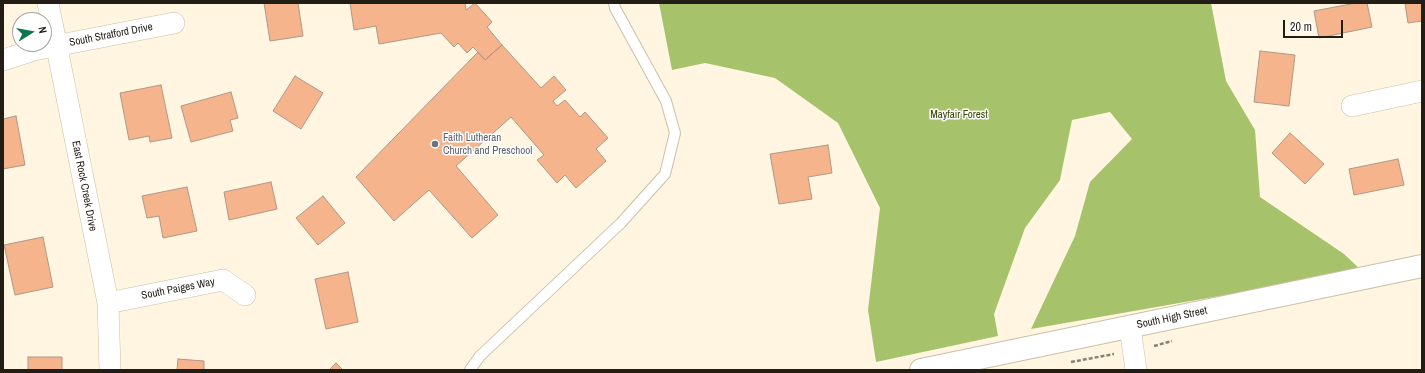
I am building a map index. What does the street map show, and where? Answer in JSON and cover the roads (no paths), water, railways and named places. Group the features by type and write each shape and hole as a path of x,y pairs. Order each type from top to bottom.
{"street":[{"name":"East Rock Creek Drive","path":"48,3 108,303 110,370"},
{"name":"South Stratford Drive","path":"3,60 34,50 174,23"},
{"path":"1352,106 1422,91"},
{"name":"South High Street","path":"921,370 1422,266"},
{"name":"South Paiges Way","path":"108,303 223,280 245,295"},
{"path":"1130,327 1136,370"}],"lane":[{"path":"470,370 480,356 621,223 665,174 675,134 666,101 615,8 614,3"}],"place":[{"name":"Faith Lutheran Church and Preschool","path":"435,144"}],"park label":[{"name":"Mayfair Forest","path":"959,115"}]}
